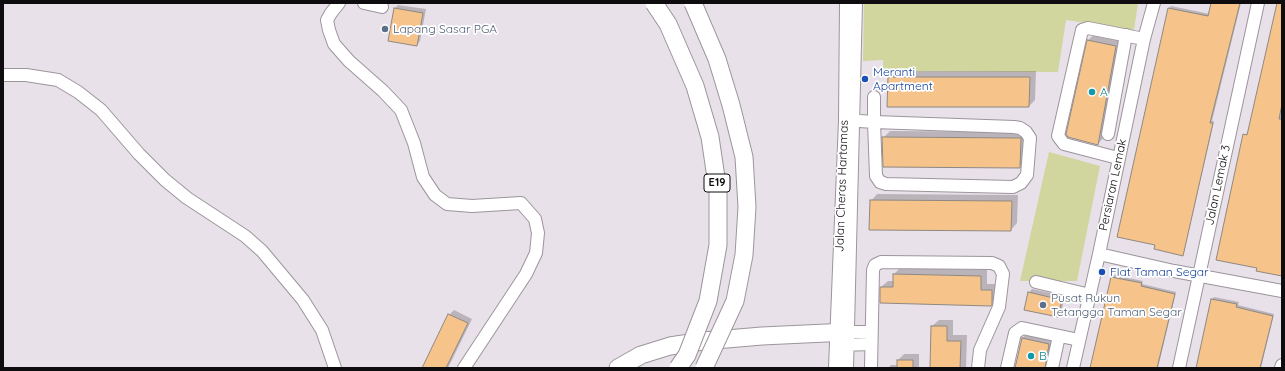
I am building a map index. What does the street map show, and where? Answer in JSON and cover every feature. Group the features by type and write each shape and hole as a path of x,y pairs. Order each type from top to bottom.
{"highway":[{"name":"E19","path":"654,3 668,24 695,86 710,137 718,191 718,245 708,301 686,355 678,368"},
{"name":"E19","path":"693,3 717,59 731,105 744,157 747,208 744,255 735,301 704,368"},
{"path":"618,368 641,355 670,346 703,341 762,336 841,339"}],"street":[{"path":"340,3 330,12 327,20 334,44 348,61 383,91 401,110 414,143 423,177 435,195 448,204 472,206 521,203 535,219 538,233 536,253 526,274 464,368"},
{"path":"364,3 382,7"},
{"name":"Jalan Cheras Hartamas","path":"846,3 849,120"},
{"name":"Jalan Cheras Hartamas","path":"835,368 841,339 849,120 856,3"},
{"name":"Persiaran Lemak","path":"1073,368 1099,254 1144,39 1154,3"},
{"name":"Jalan Lemak 3","path":"1179,368 1258,3"},
{"path":"1118,158 1064,144 1058,136 1080,34 1082,30 1088,28 1144,39"},
{"path":"1108,134 1126,35"},
{"path":"3,75 26,75 58,80 78,92 102,110 139,154 165,180 188,198 245,236 262,251 303,300 322,330 335,368"},
{"path":"849,120 874,122 1020,128 1026,132 1030,138 1027,175 1021,183 1013,187 886,184 880,182 876,176 874,122 874,98"},
{"path":"1099,254 1282,291"},
{"path":"871,368 873,270 875,265 881,262 992,263 999,266 1003,274 999,307 980,350 978,368"},
{"path":"1036,282 1090,295"},
{"path":"1007,368 1017,330 1022,328 1079,340"},
{"path":"841,339 871,332"},
{"path":"1052,368 1059,336"},
{"path":"841,339 871,344"},
{"name":"Jalan Cheras Hartamas","path":"841,339 847,368"}],"green space":[{"path":"864,3 1138,3 1134,30 1066,20 1058,72 883,71 883,60 863,61"},
{"path":"1049,152 1100,166 1077,281 1020,281"}],"building":[{"path":"1211,3 1240,3 1210,123 1213,123 1183,256 1154,249 1155,245 1117,237 1168,8 1208,16"},
{"path":"1277,3 1282,3 1282,104 1279,119 1282,119 1282,276 1256,271 1257,268 1216,260 1243,134 1247,135"},
{"path":"394,8 423,13 417,46 388,41"},
{"name":"A","path":"1087,40 1116,46 1098,145 1068,137 1066,134"},
{"path":"888,77 1030,77 1029,107 887,107"},
{"path":"882,137 1021,138 1020,168 883,167"},
{"path":"870,200 1012,201 1011,231 869,230"},
{"path":"893,274 981,276 981,290 992,290 992,305 880,303 880,287 893,287"},
{"path":"1111,277 1142,283 1141,286 1175,294 1157,368 1090,368"},
{"name":"Pusat Rukun Tetangga Taman Segar","path":"1028,292 1062,300 1058,317 1024,310"},
{"path":"1211,299 1237,304 1236,307 1273,316 1260,368 1196,368"},
{"path":"448,314 468,323 446,368 422,368"},
{"path":"931,326 947,326 947,341 961,341 960,368 930,368"},
{"name":"B","path":"1022,338 1049,344 1045,368 1015,368"},
{"path":"897,360 913,360 913,368 897,368"}],"place":[{"name":"Lapang Sasar PGA","path":"385,29"},
{"name":"Meranti Apartment","path":"865,79"},
{"name":"A","path":"1092,92"},
{"name":"Flat Taman Segar","path":"1102,272"},
{"name":"Pusat Rukun Tetangga Taman Segar","path":"1043,305"},
{"name":"B","path":"1031,356"}]}
